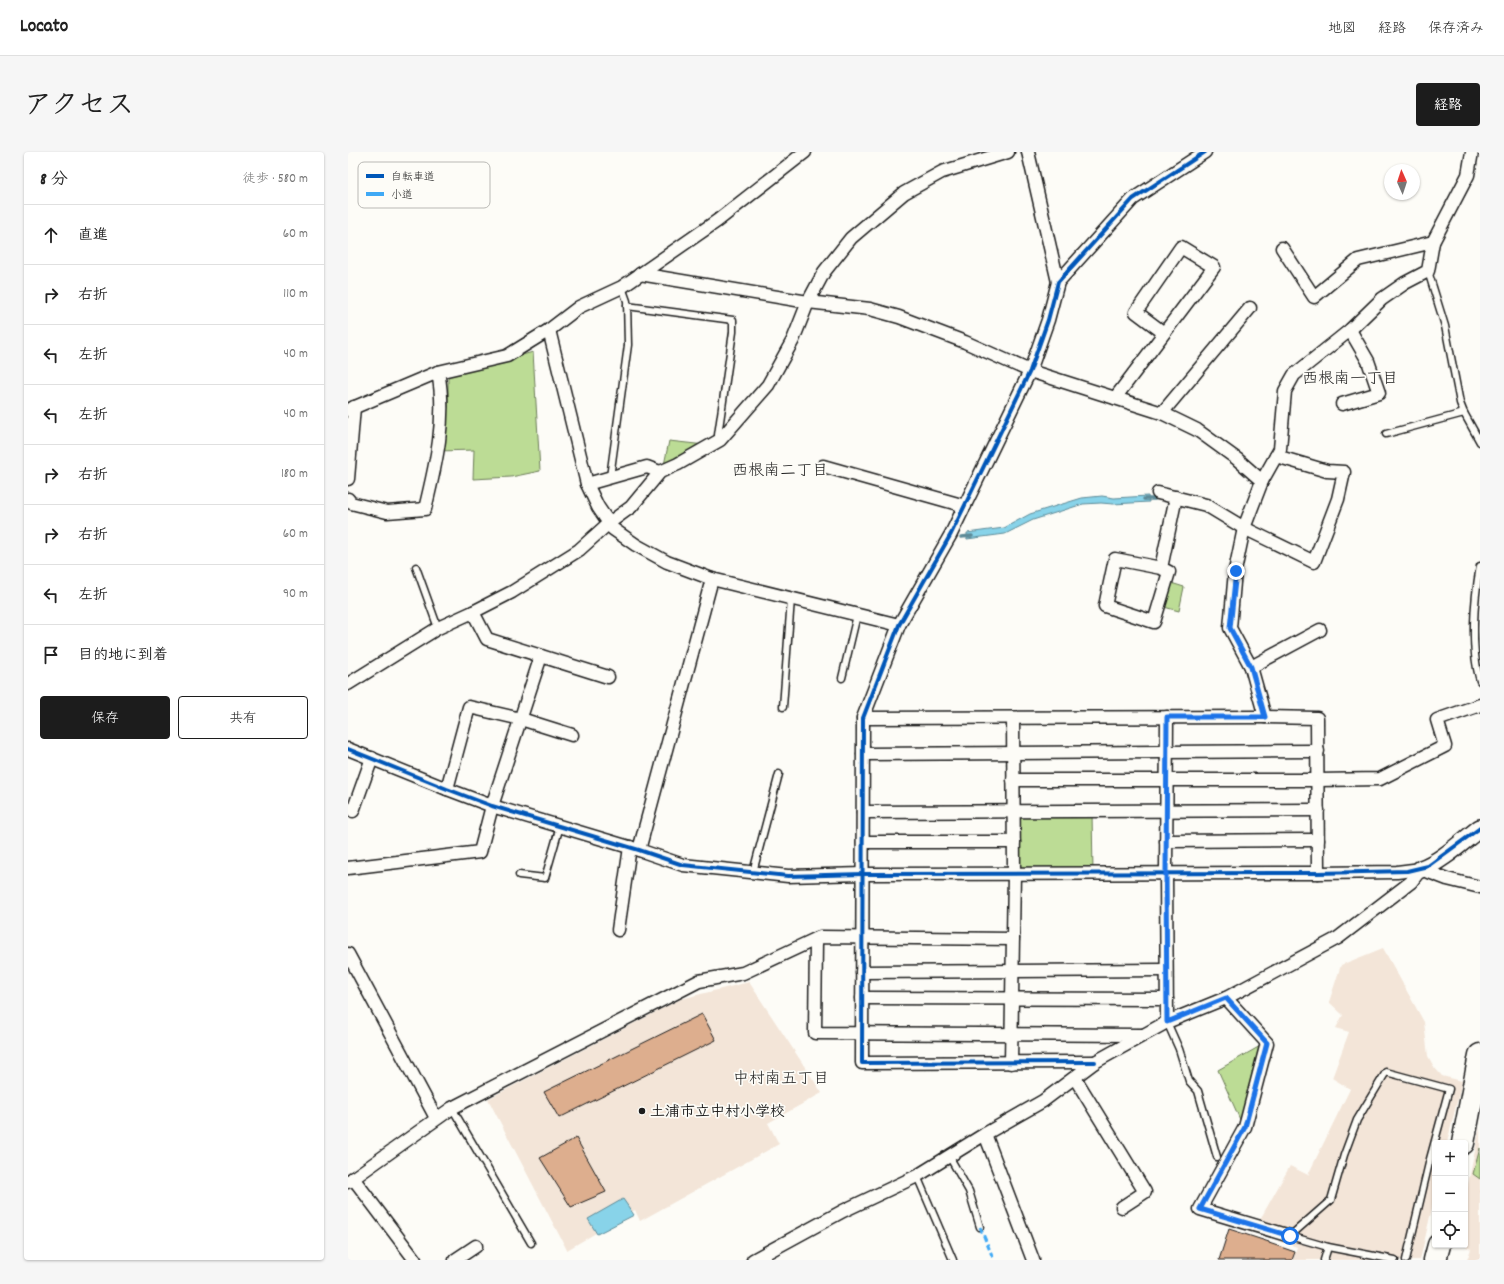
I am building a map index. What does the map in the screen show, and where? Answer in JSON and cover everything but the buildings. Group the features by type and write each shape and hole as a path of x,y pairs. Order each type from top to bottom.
{"highway":[{"path":"1464,1140 1480,1055"},
{"path":"1435,1260 1438,1248"}],"street":[{"path":"348,479 351,408 438,372 507,356 549,330 579,307 622,287 717,221 805,152"},
{"path":"348,684 438,628 512,592 579,550 609,523 630,507 660,472 720,440 750,408 768,385 793,340 808,302 824,272 851,238 904,193 942,172 1008,152"},
{"path":"1028,152 1058,282"},
{"path":"1095,1062 862,1063 863,718 899,624 952,534 1030,371 1048,320 1058,282 1133,199 1205,152"},
{"path":"1265,717 1251,667 1230,628 1236,571 1244,528 1262,481 1280,449 1285,391 1294,375 1350,330 1382,298 1428,270 1433,242 1468,175 1472,152"},
{"path":"1282,248 1314,297 1358,260 1433,242"},
{"path":"1115,398 1214,267 1181,248 1136,312 1164,333"},
{"path":"640,274 808,302 870,309 899,317 965,342 1030,371 1162,413 1197,430 1237,459 1262,481"},
{"path":"1162,413 1250,308"},
{"path":"549,330 587,484 598,507 613,529 636,545 667,562 712,580 899,624"},
{"path":"1342,404 1379,394 1368,360 1350,330"},
{"path":"348,499 351,503 387,512 425,509 434,471 442,424 442,388 438,372"},
{"path":"1158,493 1206,505 1244,528 1314,562 1338,499 1344,472 1327,471 1276,456"},
{"path":"823,466 965,506"},
{"path":"587,484 647,467 660,472"},
{"path":"1161,568 1176,497"},
{"path":"1115,559 1161,568 1169,572 1154,622 1105,606 1115,559"},
{"path":"618,930 634,849 712,580"},
{"path":"473,612 487,639 608,677"},
{"path":"1251,667 1320,630"},
{"path":"348,868 480,852 492,806 541,656"},
{"path":"1013,780 1380,779 1445,746 1437,720 1480,705"},
{"path":"447,789 469,707 520,719 572,735"},
{"path":"1167,717 1167,1022"},
{"path":"863,718 1317,718 1318,873"},
{"path":"1011,1063 1014,873 1013,718"},
{"path":"348,749 492,806 683,865 788,876 1014,873 1397,872 1421,869 1428,866 1437,861 1480,828"},
{"path":"863,754 1318,751"},
{"path":"352,811 372,758"},
{"path":"863,812 1318,810"},
{"path":"1166,841 1318,840"},
{"path":"863,842 1014,842"},
{"path":"1421,869 1447,880 1480,887"},
{"path":"753,1260 843,1211 917,1176 985,1134 1043,1101 1095,1062 1167,1022 1226,998 1338,938 1411,882 1421,869"},
{"path":"415,1260 350,1180 452,1108 698,981 743,974 820,937 1013,939"},
{"path":"816,940 815,1033 1144,1035"},
{"path":"350,961 436,1118"},
{"path":"862,972 1166,970"},
{"path":"862,998 1167,999"},
{"path":"1226,998 1267,1043 1245,1127 1200,1209 1290,1236"},
{"path":"1075,1078 1145,1192 1122,1207"},
{"path":"985,1134 1033,1260"},
{"path":"455,1260 476,1246"}],"lane":[{"path":"1428,270 1445,326 1460,403 1480,442"},
{"path":"610,477 628,345 627,301 622,287"},
{"path":"627,306 733,320 733,332 718,435 720,440"},
{"path":"1386,434 1464,413"},
{"path":"1480,566 1477,582 1474,640 1477,672 1480,681"},
{"path":"416,567 438,628"},
{"path":"783,707 791,599"},
{"path":"842,678 857,615"},
{"path":"753,872 779,774"},
{"path":"519,875 545,878 560,826"},
{"path":"1167,1022 1179,1049 1189,1081 1198,1091 1217,1157"},
{"path":"1290,1236 1331,1200 1344,1155 1357,1120 1386,1072 1449,1089 1430,1159 1406,1260"},
{"path":"452,1108 531,1243"},
{"path":"950,1156 969,1191 980,1227"},
{"path":"917,1176 953,1260"},
{"path":"1290,1236 1328,1247 1395,1260"},
{"path":"1324,1260 1328,1247"}],"shaded area":[{"path":"1383,948 1424,1022 1428,1056 1434,1067 1442,1076 1462,1081 1448,1140 1432,1140 1432,1208 1420,1260 1293,1260 1297,1247 1253,1232 1290,1166 1308,1175 1350,1089 1332,1078 1349,1032 1336,1028 1343,1015 1329,1002 1341,965"},
{"name":"土浦市立中村小学校","path":"749,982 822,1093 768,1123 779,1144 640,1221 635,1210 567,1250 488,1099 681,999"},
{"path":"1480,1127 1480,1260 1467,1260 1471,1249 1468,1248 1468,1184"}],"green space":[{"path":"533,352 540,471 511,477 473,479 474,450 439,451 443,424 448,407 448,376"},
{"path":"669,441 705,445 676,457 664,465"},
{"path":"1168,582 1184,587 1179,611 1160,606"},
{"path":"1092,813 1093,873 1017,873 1016,814"},
{"path":"1262,1045 1242,1124 1218,1070"},
{"path":"1480,1148 1480,1179 1473,1174"}],"water":[{"path":"1102,496 1114,498 1148,496 1149,502 1083,504 1033,520 1005,534 967,539 967,533 1004,528 1030,514 1082,498"},
{"path":"623,1199 634,1215 597,1234 588,1219"}],"waterway":[{"path":"1144,499 1155,499"},
{"path":"961,537 972,536"}],"marked path":[{"path":"980,1227 994,1260"}],"cycle path":[{"path":"1095,1062 862,1063 863,718 899,625 951,534 1030,371 1048,320 1058,282 1133,199 1205,152"},
{"path":"348,749 492,806 639,850 683,865 788,876 863,874 1318,873 1407,871 1428,866 1480,828"}],"place":[{"name":"土浦市立中村小学校","path":"642,1111"}],"district":[{"name":"西根南一丁目","path":"1350,377"},
{"name":"西根南二丁目","path":"780,469"},
{"name":"中村南五丁目","path":"781,1077"}],"route":[{"path":"1236,571 1230,628 1251,667 1265,717 1167,717 1167,1022 1226,998 1267,1043 1245,1127 1200,1209 1290,1236"}]}
